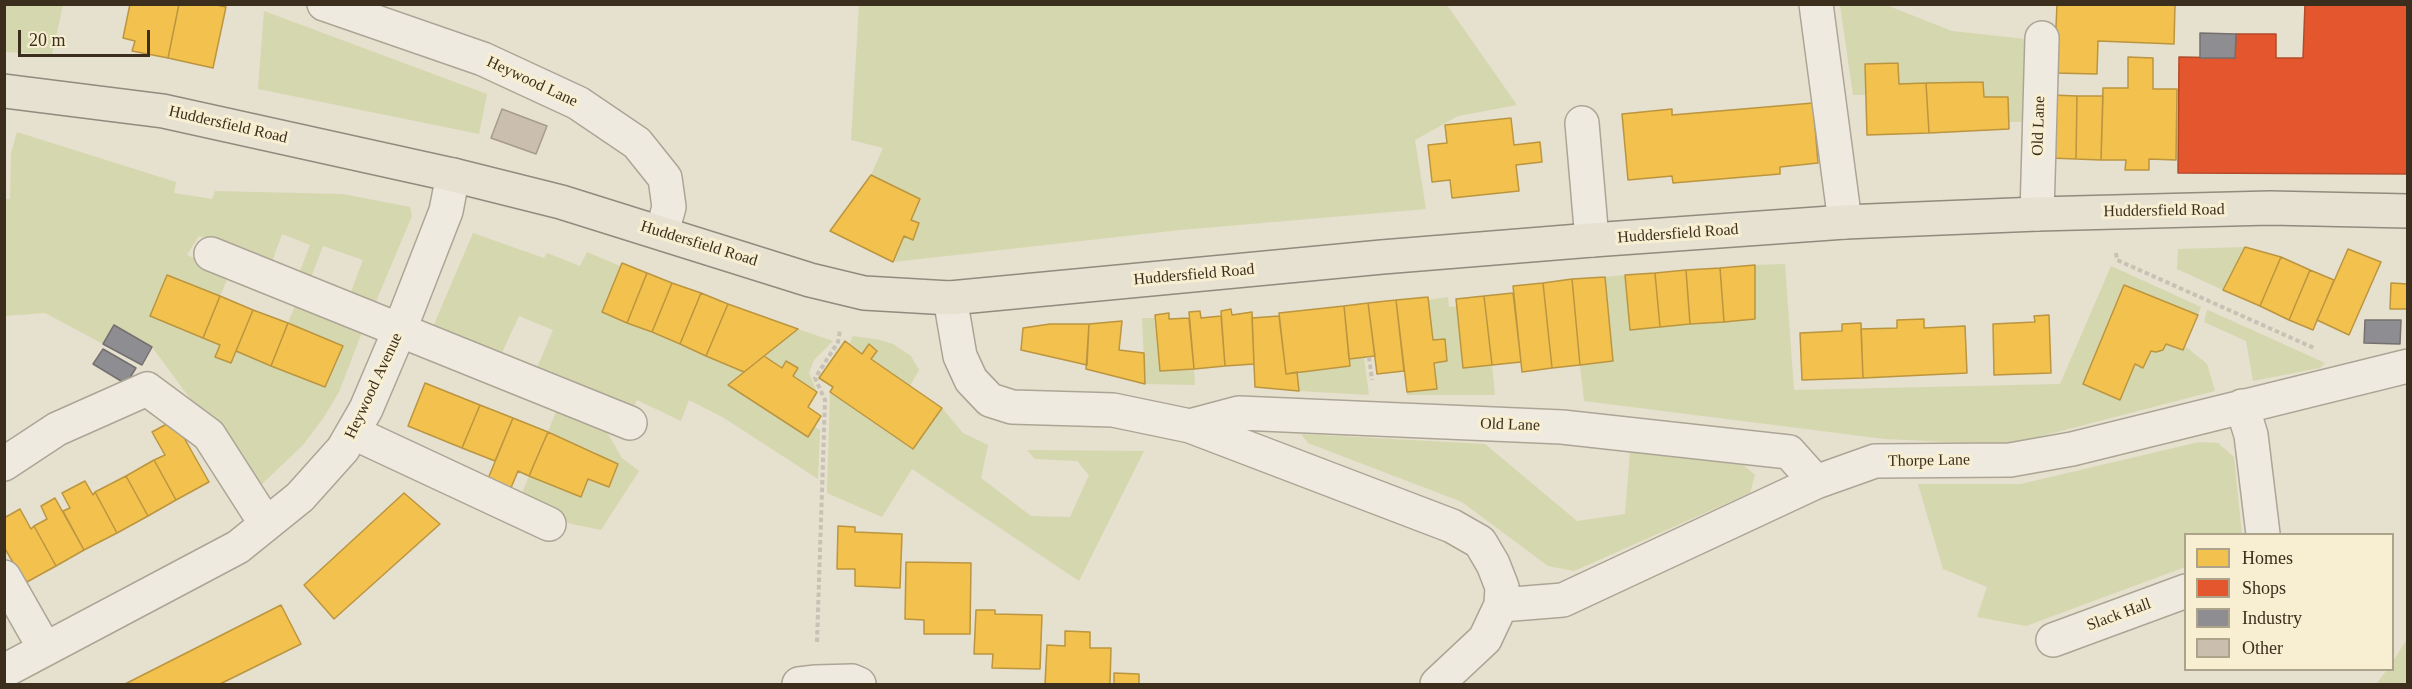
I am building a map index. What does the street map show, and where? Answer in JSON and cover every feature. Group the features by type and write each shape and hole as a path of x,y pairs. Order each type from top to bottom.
{"main road":[{"name":"Huddersfield Road","path":"4,92 163,111 453,175 561,202 810,280 864,293 950,298 1592,240 1845,222 2270,208 2408,211"}],"street":[{"name":"Heywood Lane","path":"324,4 483,59 578,103 638,143 665,178 669,207 662,232"},
{"path":"1816,4 1845,222"},
{"name":"Old Lane","path":"2037,214 2042,38"},
{"path":"1582,123 1592,240"},
{"name":"Heywood Avenue","path":"4,671 238,547 300,497 354,434 400,329 446,211 453,175"},
{"path":"211,254 630,423"},
{"name":"Old Lane","path":"950,298 960,356 971,380 990,400 1012,407 1113,410 1190,426 1461,531 1480,542 1493,564 1502,586 1501,605"},
{"name":"Thorpe Lane","path":"1501,605 1563,600 1816,482 1875,461 2010,460 2062,451 2408,366"},
{"path":"4,464 57,429 147,388 209,435 267,524"},
{"path":"2242,406 2251,435 2263,533"},
{"name":"Old Lane","path":"1190,426 1239,413 1562,427 1790,452 1816,482"},
{"path":"354,434 549,524"},
{"path":"4,577 45,650"},
{"name":"Slack Hall","path":"2054,640 2184,592"},
{"path":"1437,684 1485,639 1501,605"},
{"path":"808,683 852,681 859,684"}],"path":[{"path":"2115,243 2117,260 2338,359 2344,381"},
{"path":"808,683 825,400 815,378 838,342 840,330"}],"green space":[{"path":"5,4 63,5 52,54 5,52"},
{"path":"859,5 1447,5 1517,105 1458,116 1415,140 1426,209 1180,230 893,262 904,236 913,240 919,224 911,220 920,199 871,175 883,148 851,140"},
{"path":"1840,5 1886,5 1952,31 2026,39 2027,122 2009,122 2008,97 1984,97 1983,82 1899,84 1898,63 1865,64 1866,95 1853,95"},
{"path":"264,11 487,94 479,134 258,89"},
{"path":"17,132 176,182 174,193 212,199 215,191 343,194 410,207 412,216 374,306 349,297 363,260 323,246 310,280 298,276 310,245 282,234 272,262 199,236 187,255 230,273 220,296 166,275 150,316 220,345 215,357 231,363 236,351 325,387 343,346 288,323 297,301 364,327 339,392 324,417 303,445 261,485 234,458 152,347 114,326 103,344 45,313 5,316 4,199 10,199 11,153"},
{"path":"473,233 544,258 547,253 580,266 587,252 620,266 602,312 744,372 728,385 808,437 815,427 820,430 818,479 724,418 689,400 681,421 637,400 631,412 534,375 553,330 519,316 499,359 432,329"},
{"path":"2245,247 2223,290 2177,269 2178,249"},
{"path":"1785,264 1794,390 2060,384 2111,266 2201,307 2198,315 2124,285 2083,385 2120,400 2135,364 2143,368 2151,351 2163,350 2166,344 2183,350 2185,346 2207,364 2215,391 2007,445 1885,439 1584,401 1580,365 1613,361 1605,277 1625,275 1630,329 1755,319 1755,265"},
{"path":"1448,297 1449,307 1456,306 1463,368 1492,365 1495,395 1407,395 1407,392 1437,388 1434,363 1447,361 1445,339 1433,340 1428,300"},
{"path":"2207,310 2325,363 2320,368 2253,381 2246,341 2204,322"},
{"path":"1142,318 1154,318 1160,371 1194,369 1195,385 1145,384"},
{"path":"798,329 833,341 814,360 809,373 817,392 793,376 798,368 786,362 782,368 764,356"},
{"path":"853,336 893,344 911,356 919,370 910,386 871,359 877,351 869,345 862,354 849,344"},
{"path":"1364,357 1369,395 1299,391 1297,372 1350,366 1349,359"},
{"path":"830,392 913,449 942,408 963,433 988,445 981,478 1031,516 1070,517 1089,475 1077,461 1035,459 1027,450 1144,451 1079,581 912,469 882,517 827,493"},
{"path":"558,406 604,427 622,458 639,471 601,530 572,524 518,503 529,476 580,497 588,479 609,487 618,465 597,453 548,432"},
{"path":"1301,434 1485,444 1577,521 1625,514 1630,452 1742,464 1755,475 1750,493 1574,571 1548,566 1462,502 1308,443"},
{"path":"2199,442 2218,443 2234,457 2242,533 2184,533 2184,567 2026,626 1977,617 1987,587 1943,569 1918,484 2021,484"},
{"path":"2407,639 2407,684 2376,684 2386,671 2394,671 2394,659"}],"building: Homes":[{"path":"130,4 179,4 168,58 132,51 135,41 123,38"},
{"path":"179,4 212,4 226,7 213,68 168,58"},
{"path":"2057,4 2175,4 2174,44 2098,41 2097,74 2054,73"},
{"path":"2128,57 2153,58 2153,89 2177,89 2176,160 2149,159 2149,170 2125,170 2126,160 2101,160 2103,88 2128,88"},
{"path":"1898,63 1899,84 1926,83 1929,133 1867,135 1865,64"},
{"path":"1983,82 1984,97 2008,97 2009,129 1929,133 1926,83"},
{"path":"2051,95 2077,96 2076,159 2050,158"},
{"path":"2077,96 2103,96 2101,160 2076,159"},
{"path":"1813,103 1818,163 1780,167 1780,174 1673,183 1672,176 1628,180 1622,114 1672,109 1672,115"},
{"path":"1511,118 1514,145 1540,142 1542,162 1516,165 1519,191 1452,198 1450,180 1432,182 1428,145 1447,143 1445,125"},
{"path":"871,175 920,199 911,220 919,223 913,240 904,236 893,262 830,231"},
{"path":"2245,247 2281,257 2260,306 2223,290"},
{"path":"2348,249 2381,262 2349,335 2317,320"},
{"path":"2281,257 2310,270 2289,320 2260,306"},
{"path":"622,263 647,273 627,323 602,312"},
{"path":"1755,265 1755,319 1724,322 1720,268"},
{"path":"1720,268 1724,322 1690,324 1686,270"},
{"path":"1686,270 1690,324 1660,327 1655,273"},
{"path":"2310,270 2334,280 2313,330 2289,320"},
{"path":"647,273 672,283 652,332 627,323"},
{"path":"1655,273 1660,327 1630,330 1625,275"},
{"path":"167,275 220,296 203,338 150,316"},
{"path":"1605,277 1613,361 1580,365 1572,279"},
{"path":"1572,279 1580,365 1552,368 1543,283"},
{"path":"672,283 701,293 680,344 652,332"},
{"path":"1543,283 1552,368 1522,372 1513,286"},
{"path":"2391,283 2408,284 2408,309 2390,309"},
{"path":"2124,285 2198,315 2183,350 2166,344 2163,350 2151,351 2143,368 2135,364 2120,400 2083,384"},
{"path":"701,293 728,304 706,356 680,344"},
{"path":"1513,293 1521,362 1492,365 1484,296"},
{"path":"220,296 253,310 231,363 215,357 220,345 203,338"},
{"path":"1484,296 1492,365 1463,368 1456,299"},
{"path":"1428,297 1433,340 1445,339 1447,361 1434,363 1437,389 1407,392 1396,300"},
{"path":"1396,300 1404,371 1377,374 1368,303"},
{"path":"1368,303 1375,356 1349,359 1344,306"},
{"path":"728,304 798,329 744,372 706,356"},
{"path":"1344,306 1350,366 1286,374 1279,313"},
{"path":"1231,309 1232,315 1252,312 1254,364 1225,366 1221,311"},
{"path":"253,310 288,323 271,366 236,351"},
{"path":"1200,311 1201,318 1221,316 1225,366 1194,369 1189,312"},
{"path":"1169,313 1169,319 1189,318 1194,369 1160,371 1155,315"},
{"path":"2049,315 2051,373 1994,375 1993,324 2035,322 2034,316"},
{"path":"1279,316 1286,374 1297,372 1299,391 1255,387 1252,318"},
{"path":"1924,319 1924,328 1965,326 1967,373 1863,378 1861,329 1897,328 1897,320"},
{"path":"1122,321 1119,350 1144,353 1145,384 1086,369 1089,324"},
{"path":"288,323 343,346 325,387 271,366"},
{"path":"1861,323 1863,378 1802,380 1800,333 1842,331 1842,324"},
{"path":"1050,324 1089,324 1087,365 1021,350 1023,328"},
{"path":"845,341 862,354 869,344 877,351 871,359 942,408 913,449 830,392 833,387 819,378"},
{"path":"764,356 782,368 786,361 798,368 793,376 817,392 808,407 821,416 808,437 728,385"},
{"path":"425,383 480,405 462,448 408,426"},
{"path":"480,405 513,418 495,461 462,448"},
{"path":"513,418 548,432 529,476 518,471 508,495 485,486"},
{"path":"174,420 209,482 176,500 154,460 165,455 152,432"},
{"path":"548,432 618,464 609,487 588,479 581,497 529,476"},
{"path":"154,460 176,500 148,516 126,476"},
{"path":"126,476 148,516 117,533 95,492"},
{"path":"85,481 93,495 95,492 117,533 84,550 63,511 70,508 62,493"},
{"path":"404,493 440,524 334,619 304,585"},
{"path":"55,498 84,550 56,566 34,526 47,519 41,506"},
{"path":"20,509 31,529 34,526 56,566 25,583 4,547 4,518"},
{"path":"838,526 855,527 855,532 902,534 900,588 855,586 855,569 837,569"},
{"path":"906,562 971,563 970,634 924,634 924,620 905,619"},
{"path":"281,605 301,644 220,684 125,684"},
{"path":"976,610 995,610 995,614 1042,615 1040,669 992,668 993,654 974,654"},
{"path":"1065,631 1090,632 1090,648 1111,648 1110,684 1045,684 1047,645 1065,646"},
{"path":"1114,673 1139,674 1139,684 1114,684"}],"building: Shops":[{"path":"2305,4 2408,4 2408,174 2178,173 2179,57 2235,58 2236,34 2276,34 2276,58 2303,58"}],"building: Industry":[{"path":"2200,33 2236,34 2235,58 2200,58"},
{"path":"2365,320 2401,320 2400,344 2364,343"},
{"path":"114,325 152,347 142,365 103,344"},
{"path":"103,349 136,368 126,384 93,364"}],"building: Other":[{"path":"502,109 547,126 536,154 491,138"}]}
